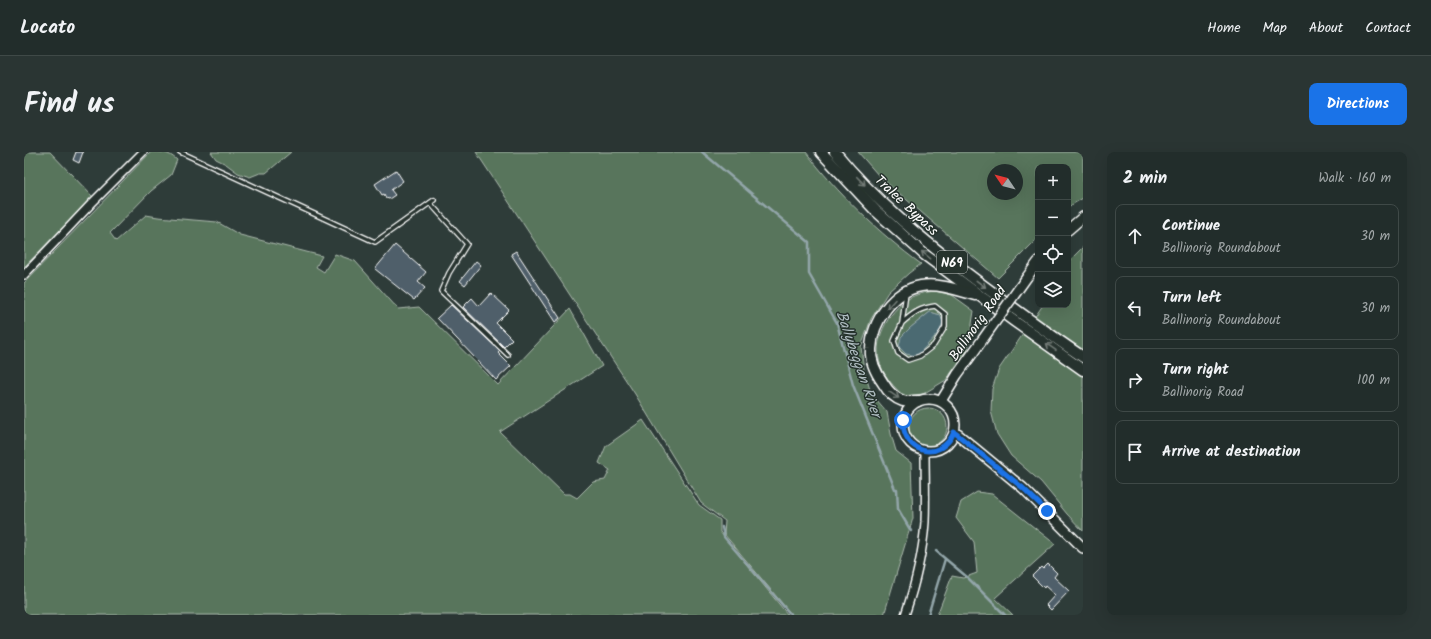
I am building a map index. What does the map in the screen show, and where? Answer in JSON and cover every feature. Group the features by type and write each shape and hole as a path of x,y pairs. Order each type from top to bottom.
{"main road":[{"name":"Tralee Bypass","path":"820,152 876,211 925,254 979,296"},
{"name":"Tralee Bypass","path":"835,152 848,168 887,208 931,246 1032,322 1083,357"},
{"path":"918,401 902,401 888,391 878,376 870,350 873,332 882,314 893,301 906,292 921,286 941,287 979,296"},
{"name":"N69","path":"979,296 1083,370"}],"street":[{"path":"24,275 143,152"},
{"path":"1071,227 1083,217"},
{"name":"Ballinorig Road","path":"941,401 957,375 1035,266"},
{"path":"926,399 941,401 952,411 956,425 954,432 951,439 940,449 925,451 910,444 906,437 903,429 903,420 906,412 918,401 926,399"},
{"path":"954,432 1023,488 1083,548"},
{"path":"905,615 918,570 923,545 925,522 925,451"}],"lane":[{"path":"180,152 376,242 432,201 467,244 448,274 441,290 508,355"},
{"path":"902,323 912,314 924,307 934,306 944,314 945,327 934,345 920,356 908,360 898,353 894,342 902,323 906,292"}],"green space":[{"path":"24,152 50,152 93,197 24,267"},
{"path":"151,152 165,153 171,155 177,160 171,175 151,191 110,233 116,241 146,215 217,222 240,235 322,256 316,267 324,272 335,254 355,261 398,309 419,307 498,385 570,309 602,366 500,432 564,494 570,494 577,498 593,482 605,480 610,470 599,463 606,446 643,420 699,505 720,520 720,532 788,615 24,615 24,283"},
{"path":"211,152 291,152 266,173 260,173 250,177 238,173 216,159"},
{"path":"476,152 806,152 831,182 860,212 890,240 921,264 888,292 871,319 861,347 864,370 871,393 887,412 896,451 911,463 913,518 884,615 792,615 724,534 725,521 701,503 635,394"},
{"path":"858,152 1083,152 1083,198 1071,205 1071,164 1035,164 1035,241 998,278 879,176"},
{"path":"1083,247 1083,531 1041,482 1011,456 997,434 991,411 992,389 999,369 1041,308 1071,308 1071,259"},
{"path":"935,291 952,295 974,311 968,349 946,380 923,394 903,396 888,378 878,357 878,347 883,328 894,312 908,299","holes":["930,312 940,315 901,337"]},
{"path":"928,408 938,411 944,417 947,427 944,437 938,443 928,446 918,443 912,437 909,427 912,417 918,411"},
{"path":"977,492 992,494 1055,544 995,598 1013,615 937,615 952,576 963,578 977,573 974,542 956,518 961,502"}],"water":[{"path":"930,312 940,315 943,322 940,331 917,356 906,354 899,347 901,337"}],"building":[{"path":"76,152 83,152 79,163 73,160"},
{"path":"396,170 403,181 391,190 395,195 389,199 386,198 384,194 382,195 375,184"},
{"path":"395,245 426,272 418,282 425,288 414,300 375,269"},
{"path":"516,251 560,318 555,322 511,254"},
{"path":"476,261 481,265 465,285 460,281"},
{"path":"491,293 509,310 496,323 512,339 504,347 463,307 472,298 479,306"},
{"path":"451,305 500,351 498,353 511,366 496,380 437,318"},
{"path":"1048,564 1057,573 1054,577 1069,591 1051,610 1046,605 1055,595 1045,586 1044,588 1032,576 1041,567 1043,569"}],"waterway":[{"name":"Ballybeggan River","path":"702,152 809,242 809,274 837,323 853,385 895,489 897,489 898,509 911,531"},
{"path":"722,527 724,537 791,615"},
{"name":"Ballybeggan River","path":"936,551 967,577 1005,615"},
{"path":"928,615 945,559"}],"route":[{"path":"903,420 903,429 910,444 925,451 940,449 951,439 954,432 1023,488 1047,511"}]}
